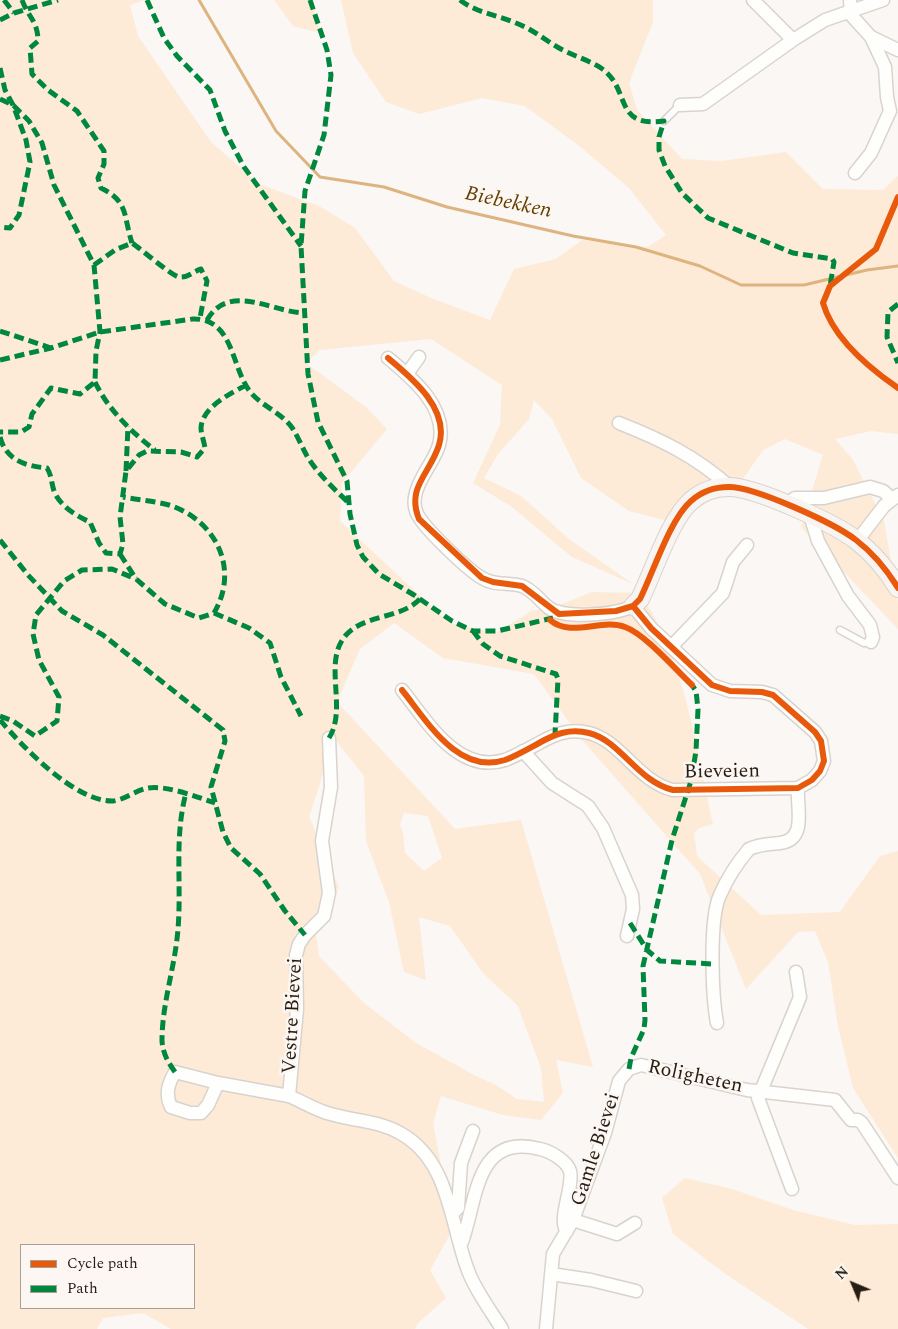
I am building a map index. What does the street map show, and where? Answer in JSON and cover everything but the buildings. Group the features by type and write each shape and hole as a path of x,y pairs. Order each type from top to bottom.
{"street":[{"path":"753,0 793,40"},
{"path":"680,105 703,104 793,40 851,5 883,0"},
{"path":"851,5 851,14 871,37 885,66 894,115 871,153 855,173"},
{"path":"871,37 898,50"},
{"path":"407,374 419,357"},
{"path":"388,358 407,374 430,400 440,431 439,445 414,497 415,509 419,520 482,578 522,586 559,614 616,612 633,606 640,599 683,509 703,493 713,489 730,487 750,491 829,523 857,541 881,564 898,588"},
{"path":"619,423 678,448 710,470 730,487"},
{"path":"786,505 795,498 824,498 870,487 895,497 862,532 857,541"},
{"path":"810,515 818,541 848,596 870,625 873,637 871,642"},
{"path":"671,647 723,593 733,562 747,545"},
{"path":"633,606 671,647 712,685 730,691 762,692 773,695 815,732 822,741 824,761 820,771 812,780 798,788 799,827 794,837 784,842 757,845 750,849 719,895 716,908 712,980 717,1023"},
{"name":"Bieveien","path":"402,690 442,740 459,754 478,761 492,762 505,760 555,734 584,732 605,740 647,778 659,786 673,790 798,788"},
{"name":"Vestre Bievei","path":"289,1096 297,1009 296,955 302,940 324,916 329,893 322,841 331,787 329,738"},
{"path":"523,751 552,783 588,806 603,828 632,895 633,908 627,936"},
{"name":"Roligheten","path":"792,1190 758,1098 800,997 796,972"},
{"name":"Roligheten","path":"629,1069 641,1065 760,1091 835,1100 851,1120 858,1120 862,1123 898,1178"},
{"name":"Gamle Bievei","path":"546,1329 553,1254 574,1220 605,1134 620,1081 629,1069"},
{"name":"Vestre Bievei","path":"218,1083 289,1096 327,1113 365,1120 387,1127 414,1142 433,1165 453,1213 470,1276 502,1329"},
{"path":"453,1213 458,1208 461,1163 473,1131"},
{"name":"Gamle Bievei","path":"461,1244 482,1171 504,1149 511,1146 543,1149 562,1160 569,1168 571,1179 564,1217 564,1228 567,1231"},
{"path":"574,1220 617,1234 635,1223"},
{"path":"551,1274 591,1280 636,1291"}],"lane":[{"path":"664,121 680,105"},
{"path":"840,630 864,643 871,642"}],"shaded area":[{"path":"0,0 145,0 130,5 138,36 211,142 259,184 319,206 355,228 394,281 431,298 490,320 514,269 556,259 582,240 648,247 666,235 629,188 578,145 525,106 482,98 419,114 386,102 353,53 341,0 653,0 653,22 629,83 637,110 682,159 722,161 786,152 823,189 883,190 898,176 898,434 871,431 835,439 853,460 884,521 898,602 898,629 801,527 823,455 785,439 763,450 736,489 669,521 629,511 581,478 552,419 534,400 529,419 498,454 484,478 521,496 569,539 633,584 572,557 512,507 473,483 500,425 502,385 431,339 320,350 306,363 366,407 387,429 342,483 340,521 449,623 496,633 531,611 555,607 592,592 639,593 654,617 667,644 678,673 694,735 713,824 699,828 694,833 697,856 761,915 840,912 880,856 898,851 898,1158 853,1088 838,1026 828,962 815,931 798,932 746,989 700,874 583,741 534,674 443,658 394,623 360,649 337,702 455,829 521,820 593,1067 556,1060 563,1093 541,1120 503,1115 441,1096 433,1123 453,1229 430,1270 446,1298 418,1323 415,1329 171,1329 143,1313 103,1318 97,1329 0,1329","holes":["337,742 364,776 366,841 389,902 404,972 426,980 419,917 450,926 483,973 518,1006 541,1068 544,1102 517,1099 496,1085 416,1043 364,1003 319,956 316,934 339,887 309,817 327,762","404,813 428,816 442,858 424,871 405,853 403,833 400,825"]},
{"path":"274,0 311,0 321,33 293,26"},
{"path":"685,1178 732,1189 793,1210 855,1225 898,1224 898,1329 808,1329 724,1273 673,1234 662,1198"}],"waterway":[{"name":"Biebekken","path":"199,0 276,131 320,177 384,187 447,207 573,236 636,247 700,266 741,285 804,285 867,270 898,266"}],"marked path":[{"path":"4,0 14,13"},
{"path":"22,0 35,24 38,34 38,41 30,48 32,74 48,90 77,111 104,151 104,164 98,178 101,188 110,193 121,204 132,243"},
{"path":"0,20 14,13 58,0"},
{"path":"147,0 164,38 177,56 210,90 225,131 244,167 301,246"},
{"path":"310,0 327,50 331,75 324,135 305,191 301,246 308,374 318,422 347,481 350,514 357,545 363,557 379,574 452,621 473,631 497,631 553,618"},
{"path":"460,0 480,11 522,25 559,48 601,68 617,86 629,113 637,119 648,122 664,121 659,137 659,150 665,166 682,193 708,218 793,253 832,259 834,262 830,286"},
{"path":"0,68 5,90 13,105 26,140 30,162 19,215 10,228 0,227"},
{"path":"0,99 13,105 29,121 42,143 54,185 94,265 100,332 96,351 95,382 80,394 51,388 32,414 29,427 21,432 0,432"},
{"path":"94,265 115,250 132,243 179,277 201,269 207,281 200,318"},
{"path":"207,320 216,309 227,303 239,301 304,313"},
{"path":"898,304 888,312 887,337 898,363"},
{"path":"0,360 51,348 100,332 193,319 207,321 217,327 225,336 245,384 252,394 289,424 316,469 350,504"},
{"path":"0,331 51,348"},
{"path":"95,382 113,410 138,436 155,450"},
{"path":"0,437 7,451 18,460 31,466 47,468 54,491 64,506 74,514 90,522 99,543 106,553 120,554 123,544 120,517 126,471 139,455 147,451 181,452 197,457 205,448 201,428 206,414 218,402 246,385"},
{"path":"126,471 128,426"},
{"path":"120,554 136,579 165,604 199,618 214,613 225,580 224,563 219,548 211,534 200,522 185,512 169,505 123,497"},
{"path":"0,540 28,575 62,611 103,635 223,730 225,741 211,787 223,832 231,848 260,874 285,911 305,935"},
{"path":"0,716 13,721 35,736 57,721 59,697 39,660 33,634 36,615 64,581 82,570 112,569 136,579"},
{"path":"329,738 334,726 336,713 336,658 339,646 346,635 363,623 403,610 420,599"},
{"path":"214,613 249,628 270,643 281,677 301,716"},
{"path":"473,631 483,644 500,656 556,674 558,679 555,734"},
{"path":"629,1069 631,1058 644,1029 643,966 672,840 691,781 696,751 698,709 696,691 692,685"},
{"path":"0,720 51,771 83,793 98,799 113,801 144,789 164,788 215,803"},
{"path":"175,1072 163,1050 162,1028 179,921 179,847 182,811 186,793"},
{"path":"630,923 647,950 660,961 713,964"}],"cycle path":[{"path":"898,197 876,249 830,286 823,303 828,316 843,340 864,362 898,388"},
{"path":"388,358 418,385 434,407 439,419 441,432 439,445 417,489 415,498 419,519 482,578 493,582 522,586 559,614 616,611 633,606 640,599 662,547 683,509 699,495 724,487 741,489 775,499 845,533 874,556 898,588"},
{"path":"402,690 433,730 445,742 458,753 473,760 488,763 505,760 551,737 575,731 600,737 611,744 649,778 673,790 798,788 812,780 820,771 824,761 821,741 815,732 773,695 762,692 730,691 712,685 651,628 633,606"},
{"path":"550,620 558,625 577,628 607,625 625,627 651,644 692,685"}]}
